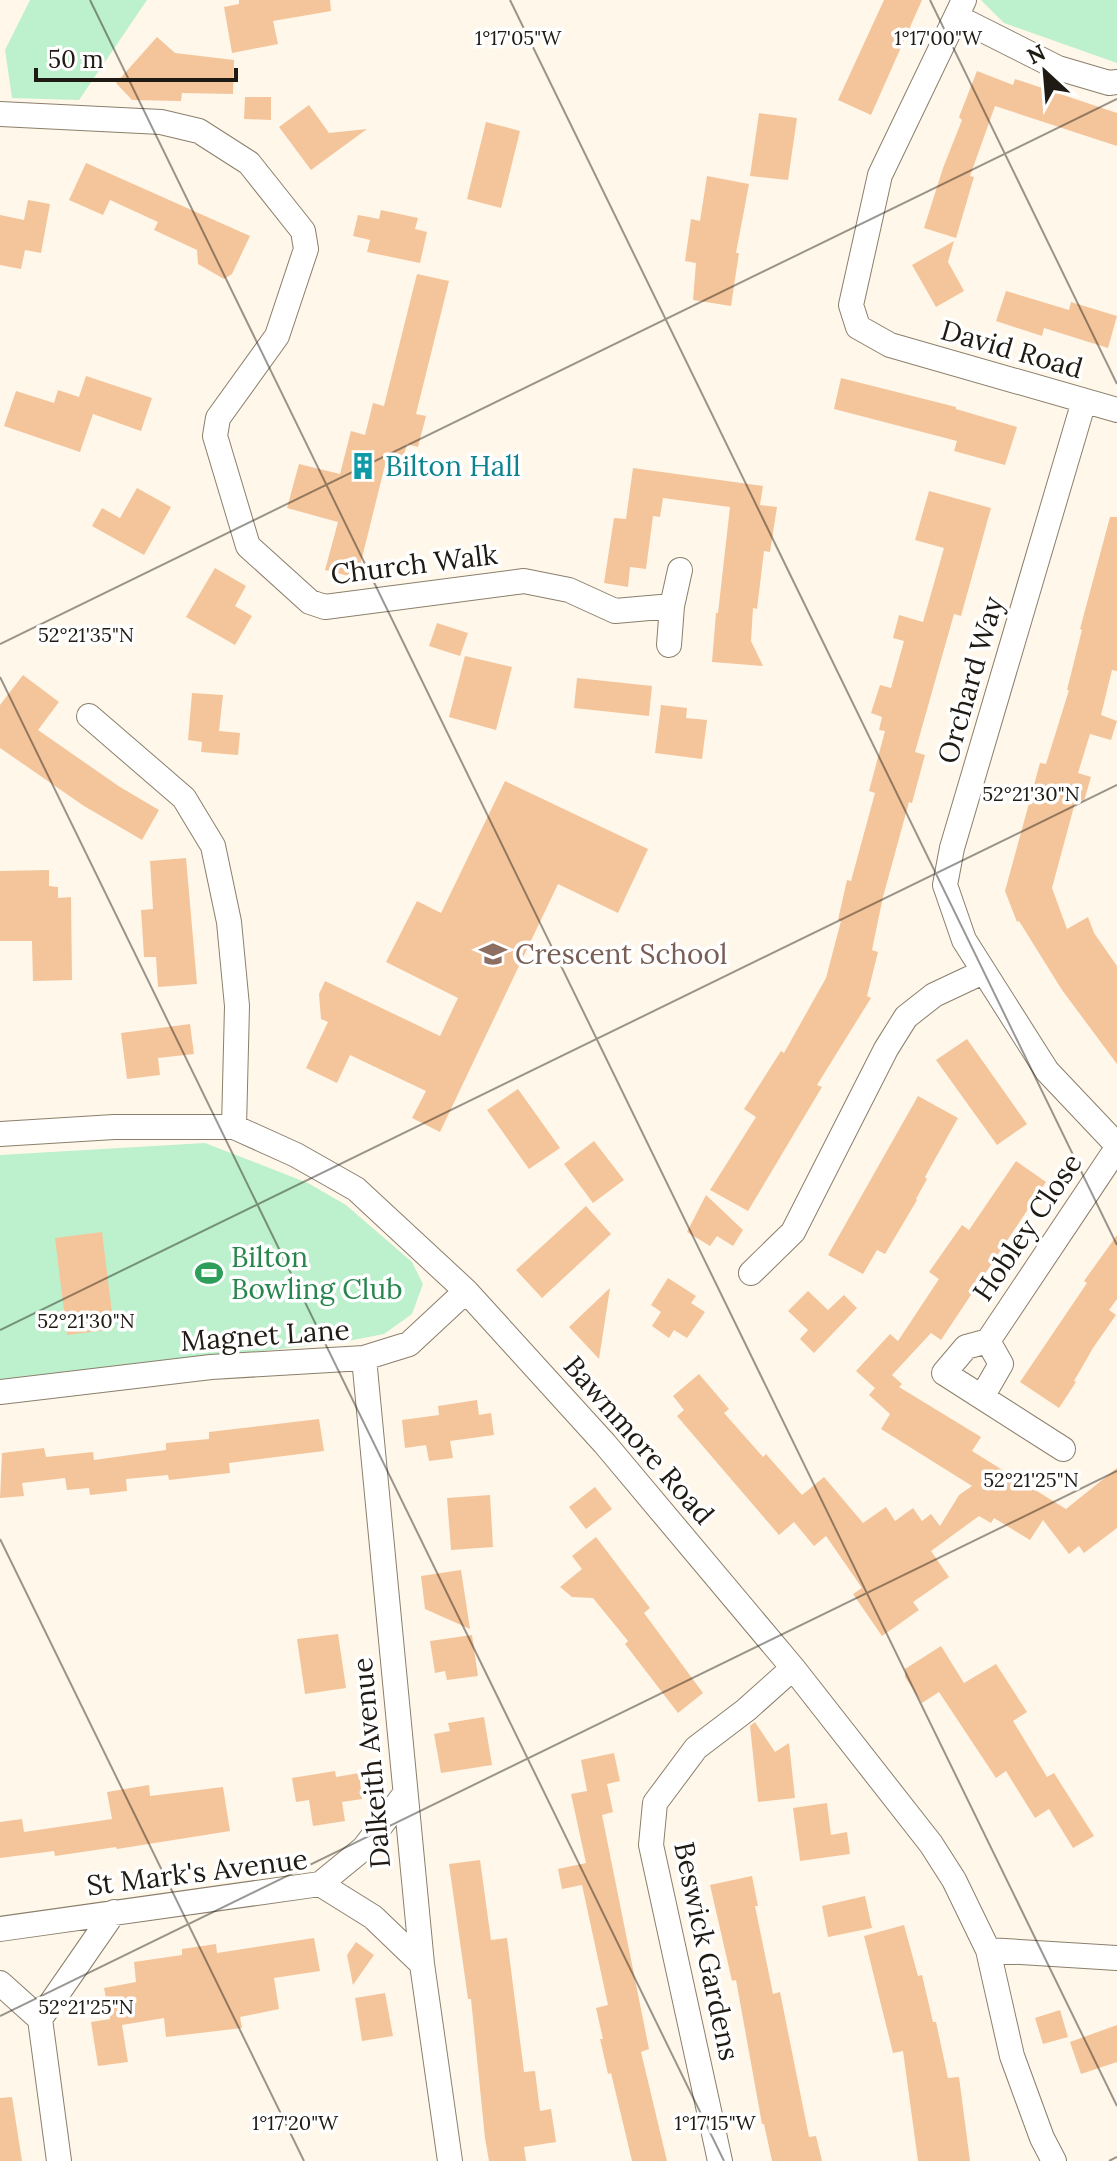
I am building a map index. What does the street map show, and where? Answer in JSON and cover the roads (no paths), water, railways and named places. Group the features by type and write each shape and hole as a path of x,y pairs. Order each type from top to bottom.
{"street":[{"path":"960,8 1058,68 1109,83 1117,82"},
{"name":"David Road","path":"960,8 880,175 851,305 858,327 890,345 1117,410"},
{"name":"Church Walk","path":"1,111 161,122 199,131 249,163 303,231 306,249 277,336 218,418 215,436 248,546 310,602 325,607 524,581 569,590 615,611 672,606"},
{"name":"Orchard Way","path":"1084,401 949,861 945,885 964,940 1047,1071 1117,1146"},
{"path":"669,645 672,606 680,570"},
{"path":"89,716 184,798 213,846 229,922 237,1006 234,1127"},
{"path":"751,1273 793,1232 886,1049 906,1017 934,995 983,972"},
{"name":"Bawnmore Road","path":"0,1134 114,1127 234,1127 296,1155 356,1189 466,1291 605,1444 793,1668 931,1844 954,1880 988,1950 1012,2056 1042,2138 1054,2161"},
{"name":"Hobley Close","path":"1063,1449 944,1373 966,1347 988,1341 1117,1146"},
{"name":"Magnet Lane","path":"0,1392 211,1367 364,1358 409,1344 466,1291"},
{"name":"Hobley Close","path":"982,1397 1001,1364 988,1341"},
{"name":"Dalkeith Avenue","path":"364,1358 422,1964 450,2161"},
{"name":"Beswick Gardens","path":"720,2161 651,1845 655,1803 696,1748 746,1710 793,1668"},
{"path":"320,1884 364,1848 404,1795"},
{"name":"St Mark's Avenue","path":"0,1929 320,1884 373,1917 422,1964"},
{"path":"40,2019 114,1912"},
{"path":"988,1950 1117,1958"},
{"path":"0,1983 40,2019 59,2161"}],"place":[{"name":"Bilton Hall","path":"363,466"},
{"name":"Crescent School","path":"493,954"},
{"name":"Bilton Bowling Club","path":"209,1273"}]}
